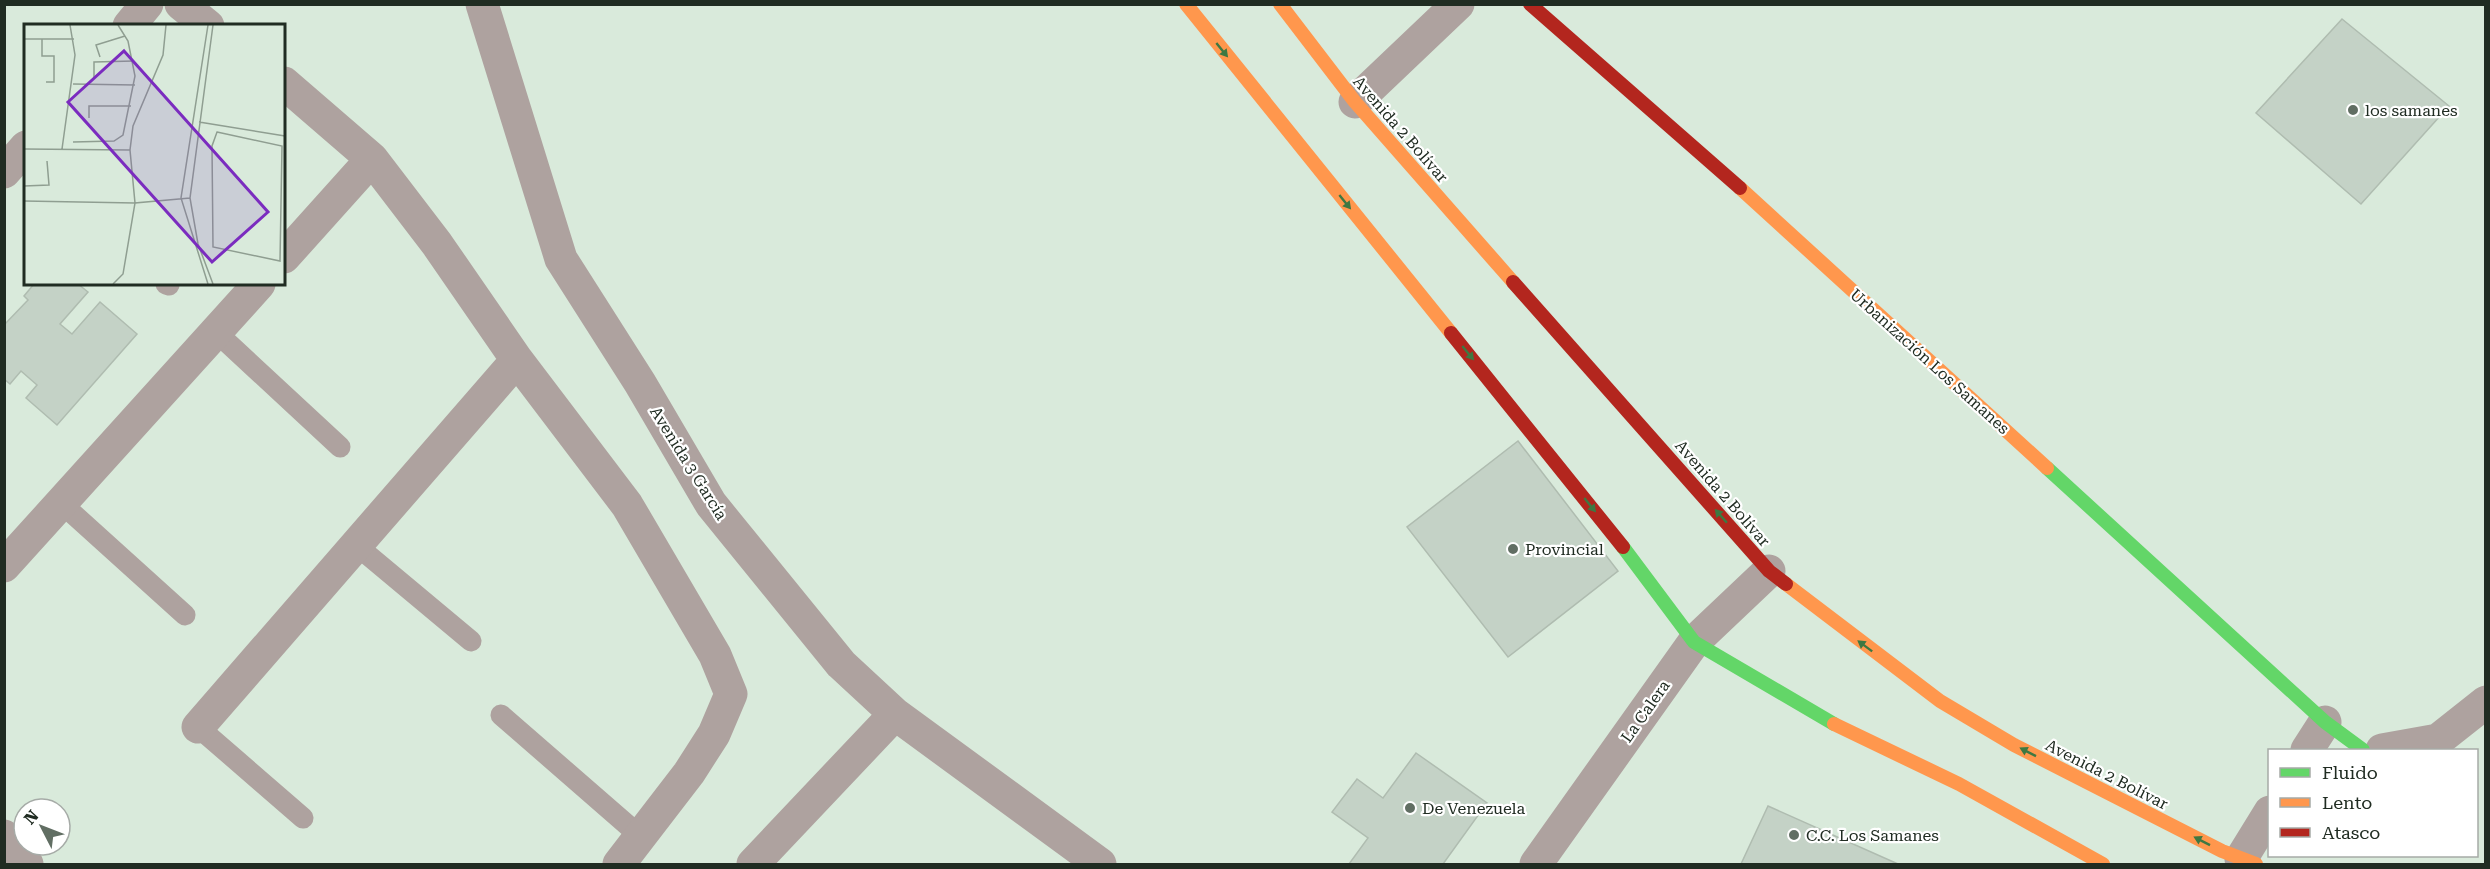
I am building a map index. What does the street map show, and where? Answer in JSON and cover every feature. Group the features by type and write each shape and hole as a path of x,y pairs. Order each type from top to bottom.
{"street":[{"path":"131,24 147,4"},
{"path":"181,4 206,24"},
{"name":"Avenida 3 García","path":"482,4 561,259 640,383 711,504 841,664 895,714 1100,864"},
{"path":"1186,4 1642,570 1694,642 1840,727 1959,784 2103,864"},
{"name":"Avenida 2 Bolívar","path":"1280,4 1355,102 1769,571 1940,701 2014,745 2248,862"},
{"path":"1355,102 1458,4"},
{"name":"Urbanización Los Samanes","path":"1530,4 1736,184 2325,722 2362,749"},
{"path":"285,84 372,159 437,243 517,360 627,505 715,655 731,694 714,735 689,773 619,864"},
{"path":"285,256 372,159"},
{"path":"4,566 258,285"},
{"path":"198,727 517,360"},
{"name":"La Calera","path":"1536,864 1694,642 1769,571"},
{"path":"2388,749 2439,740 2486,702"},
{"path":"753,864 895,714"},
{"path":"2308,749 2325,722"},
{"path":"2248,862 2268,817"},
{"path":"4,836 27,864"}],"lane":[{"path":"216,332 340,447"},
{"path":"61,503 185,615"},
{"path":"356,545 471,641"},
{"path":"501,715 640,836"},
{"path":"198,727 303,818"}],"building":[{"name":"los samanes","path":"2342,19 2449,106 2361,204 2256,113"},
{"path":"33,285 79,285 88,292 60,324 72,334 100,302 137,334 57,425 26,398 37,385 21,371 10,384 4,379 4,325 28,300 24,296"},
{"name":"Provincial","path":"1518,441 1618,571 1508,657 1407,527"},
{"name":"De Venezuela","path":"1416,753 1487,803 1443,864 1349,864 1368,838 1332,812 1357,779 1383,798"},
{"name":"C.C. Los Samanes","path":"1768,806 1898,864 1741,864"}],"traffic: fast":[{"path":"2047,468 2325,722 2362,749"},
{"path":"1623,547 1694,642 1834,724"}],"traffic: slow":[{"path":"1186,4 1451,333"},
{"path":"1280,4 1355,102 1513,282"},
{"path":"1740,188 2047,468"},
{"path":"1786,584 1940,701 2014,745 2222,851 2256,864"},
{"path":"1834,724 1959,784 2103,864"}],"traffic: jam":[{"path":"1530,4 1740,188"},
{"path":"1513,282 1769,571 1786,584"},
{"path":"1451,333 1623,547"}],"place":[{"name":"los samanes","path":"2353,110"},
{"name":"Provincial","path":"1513,549"},
{"name":"De Venezuela","path":"1410,808"},
{"name":"C.C. Los Samanes","path":"1794,835"}]}
